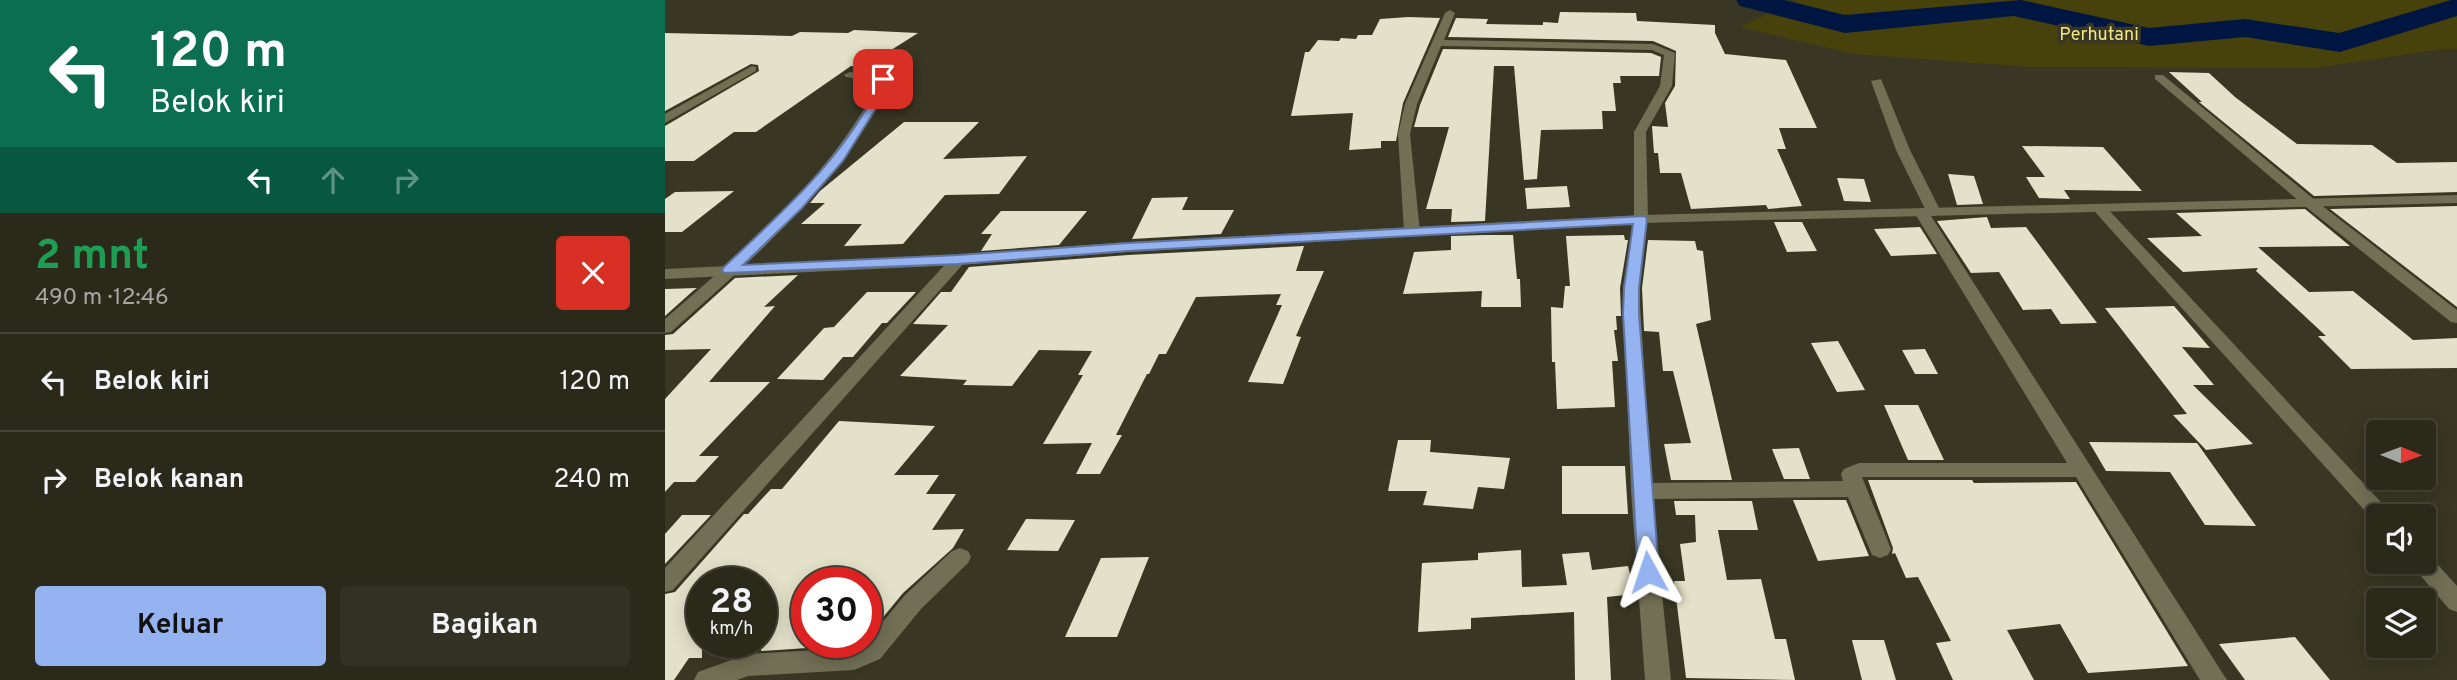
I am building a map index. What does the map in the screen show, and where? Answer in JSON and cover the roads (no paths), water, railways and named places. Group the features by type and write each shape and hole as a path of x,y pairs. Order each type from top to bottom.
{"street":[{"path":"1412,232 1404,134 1411,104 1450,13"},
{"path":"1437,43 1653,47 1670,52 1666,86 1640,132 1641,219 1631,288 1641,491 1658,680"},
{"path":"665,119 752,69"},
{"path":"665,328 797,205 854,138 885,83 883,79 875,77 850,75"},
{"path":"2159,77 2311,204 2457,318"},
{"path":"1877,81 1927,212 2082,470 2214,680"},
{"path":"665,274 958,260 1641,219 2311,204 2457,198"},
{"path":"2100,209 2372,504"},
{"path":"665,583 958,260"},
{"path":"1880,549 1851,474 1859,470 2082,470"},
{"path":"1641,491 1855,489"},
{"path":"707,680 748,665 854,659 871,651 913,601 960,557"},
{"path":"2432,574 2457,602"}],"waterway":[{"path":"1750,0 1845,24 2014,7 2149,37 2245,28 2340,43 2457,7"}],"park label":[{"name":"Perhutani","path":"2099,34"}]}
